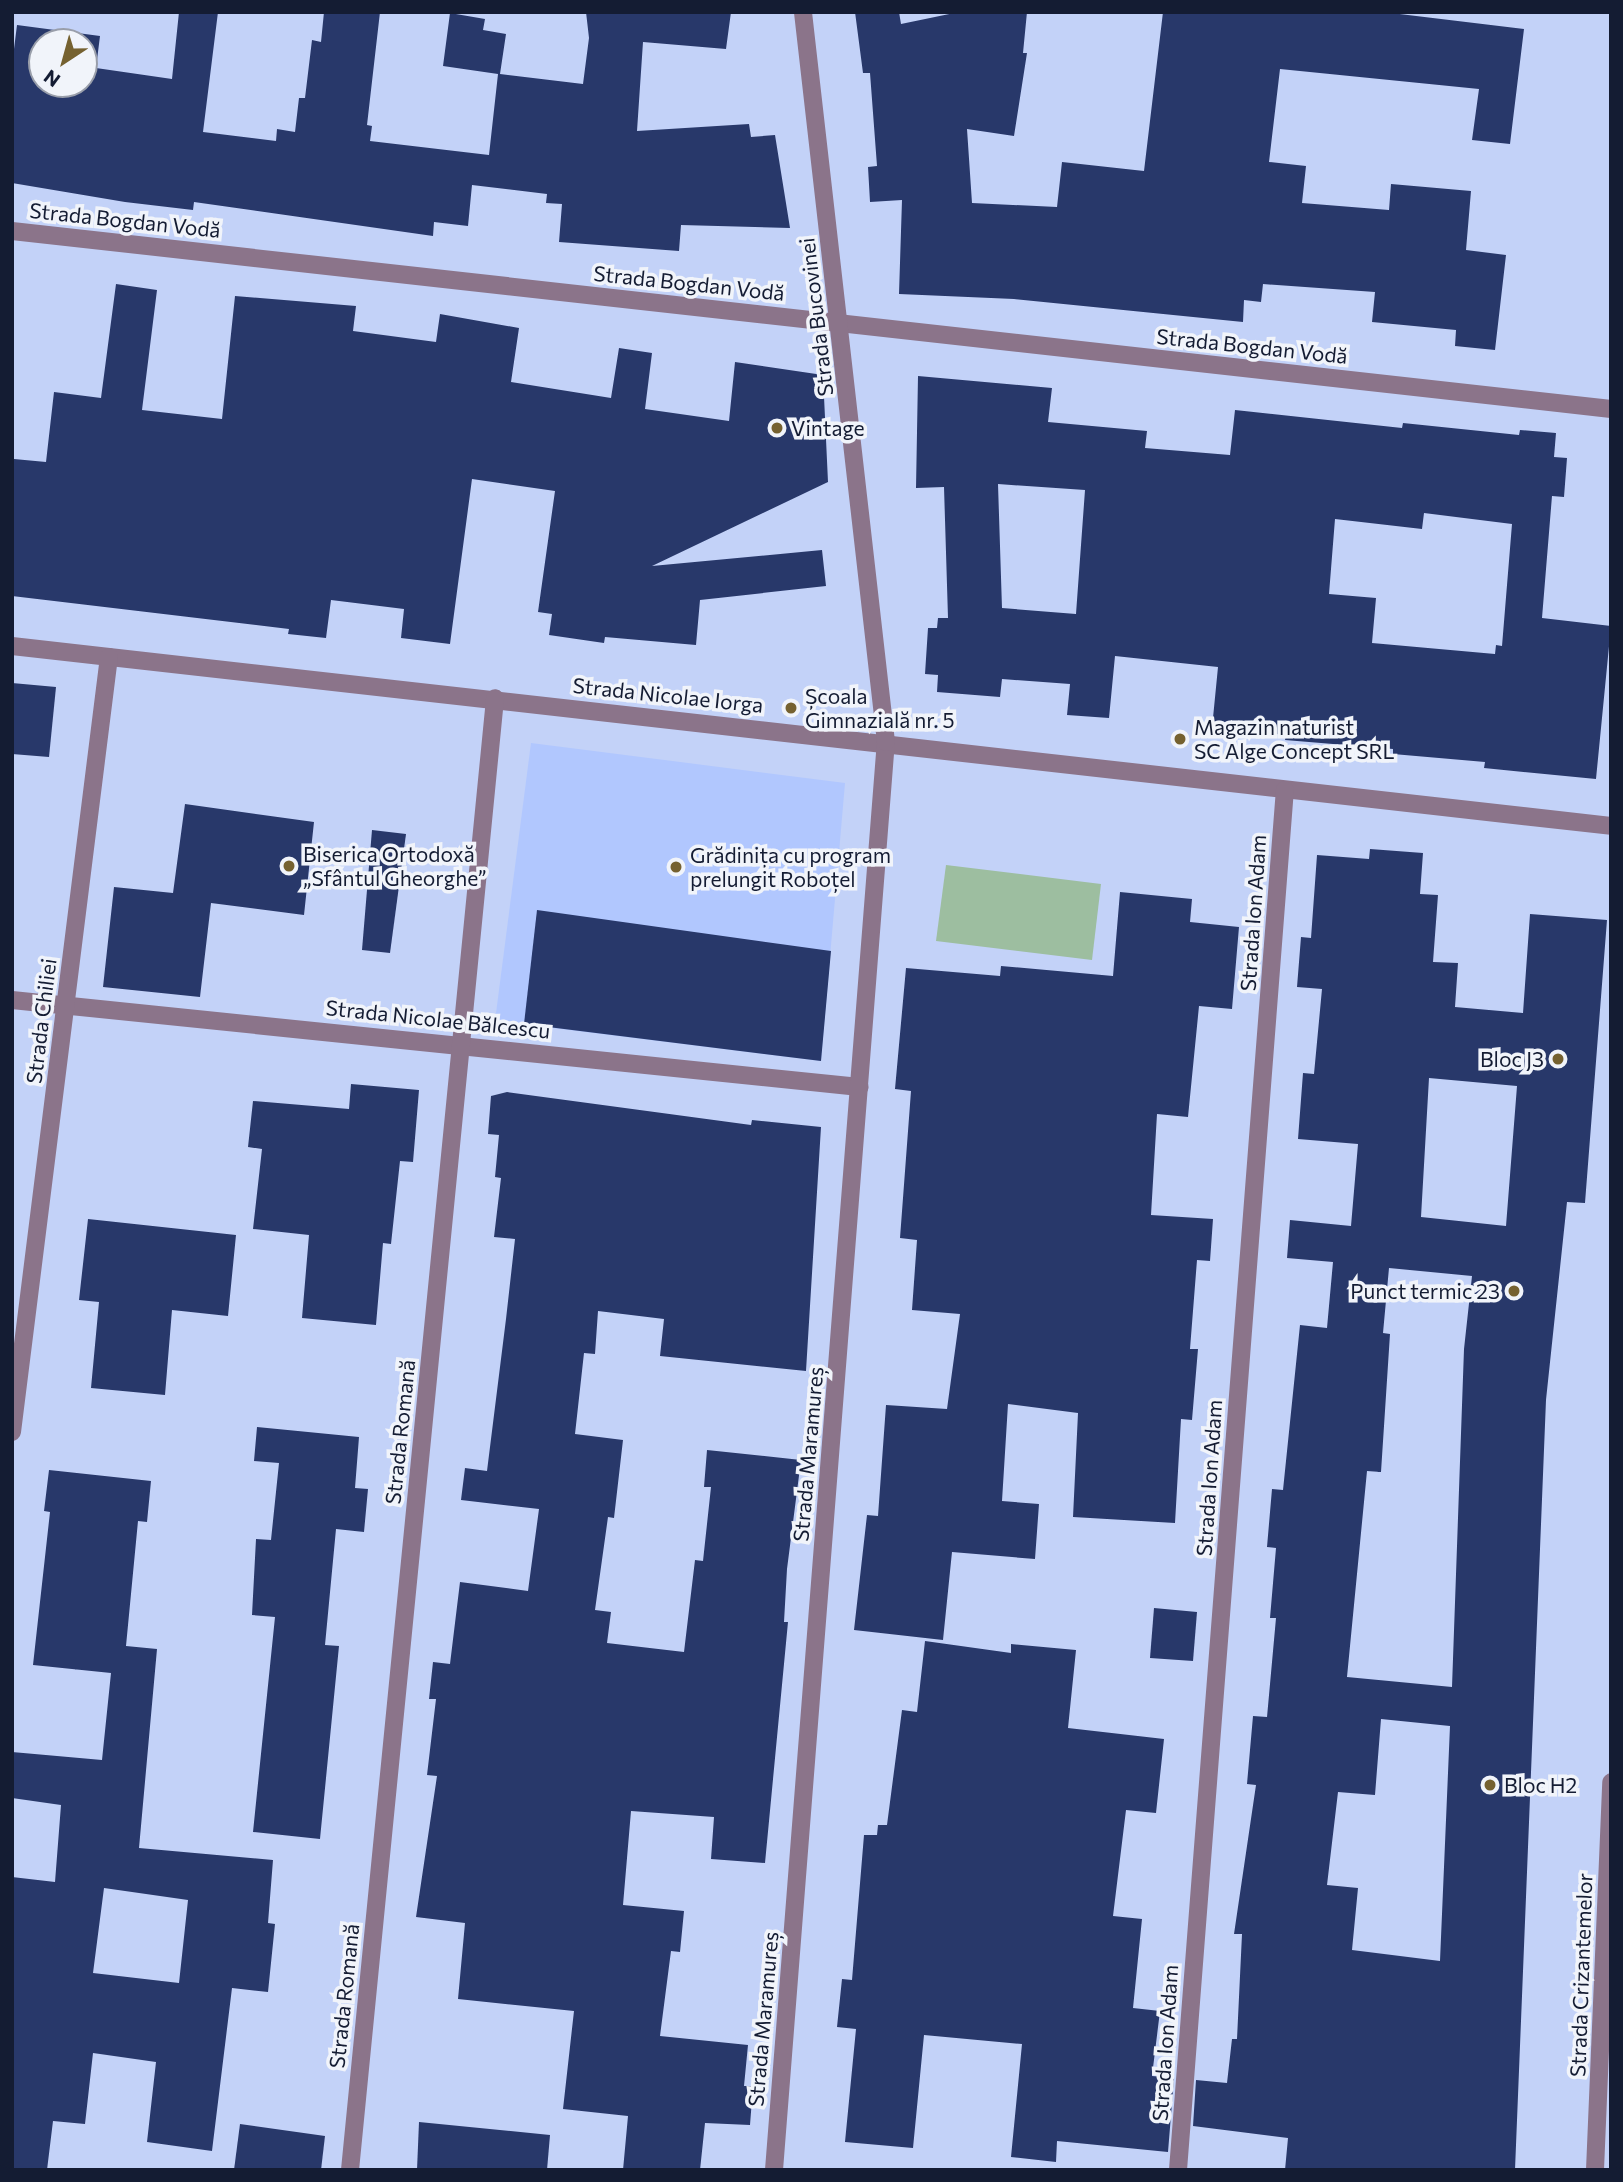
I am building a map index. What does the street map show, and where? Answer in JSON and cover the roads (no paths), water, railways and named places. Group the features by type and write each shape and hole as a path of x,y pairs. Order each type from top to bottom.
{"street":[{"name":"Strada Bucovinei","path":"803,12 886,742"},
{"name":"Strada Bogdan Vodă","path":"12,230 1611,409"},
{"name":"Strada Nicolae Iorga","path":"12,646 886,742 1611,826"},
{"name":"Strada Chiliei","path":"12,1432 16,1370 66,1005 109,657"},
{"name":"Strada Romană","path":"350,2170 495,698"},
{"name":"Strada Maramureș","path":"774,2170 886,742"},
{"name":"Strada Ion Adam","path":"1178,2170 1285,789"},
{"name":"Strada Nicolae Bălcescu","path":"12,1000 860,1087"},
{"name":"Strada Crizantemelor","path":"1595,2170 1611,1782"}],"place":[{"name":"Vintage","path":"777,428"},
{"name":"Școala Gimnazială nr. 5","path":"791,708"},
{"name":"Magazin naturist SC Alge Concept SRL","path":"1180,739"},
{"name":"Biserica Ortodoxă „Sfântul Gheorghe”","path":"289,866"},
{"name":"Grădinița cu program prelungit Roboțel","path":"676,867"},
{"name":"Bloc J3","path":"1558,1059"},
{"name":"Punct termic 23","path":"1514,1291"},
{"name":"Bloc H2","path":"1490,1785"}]}
